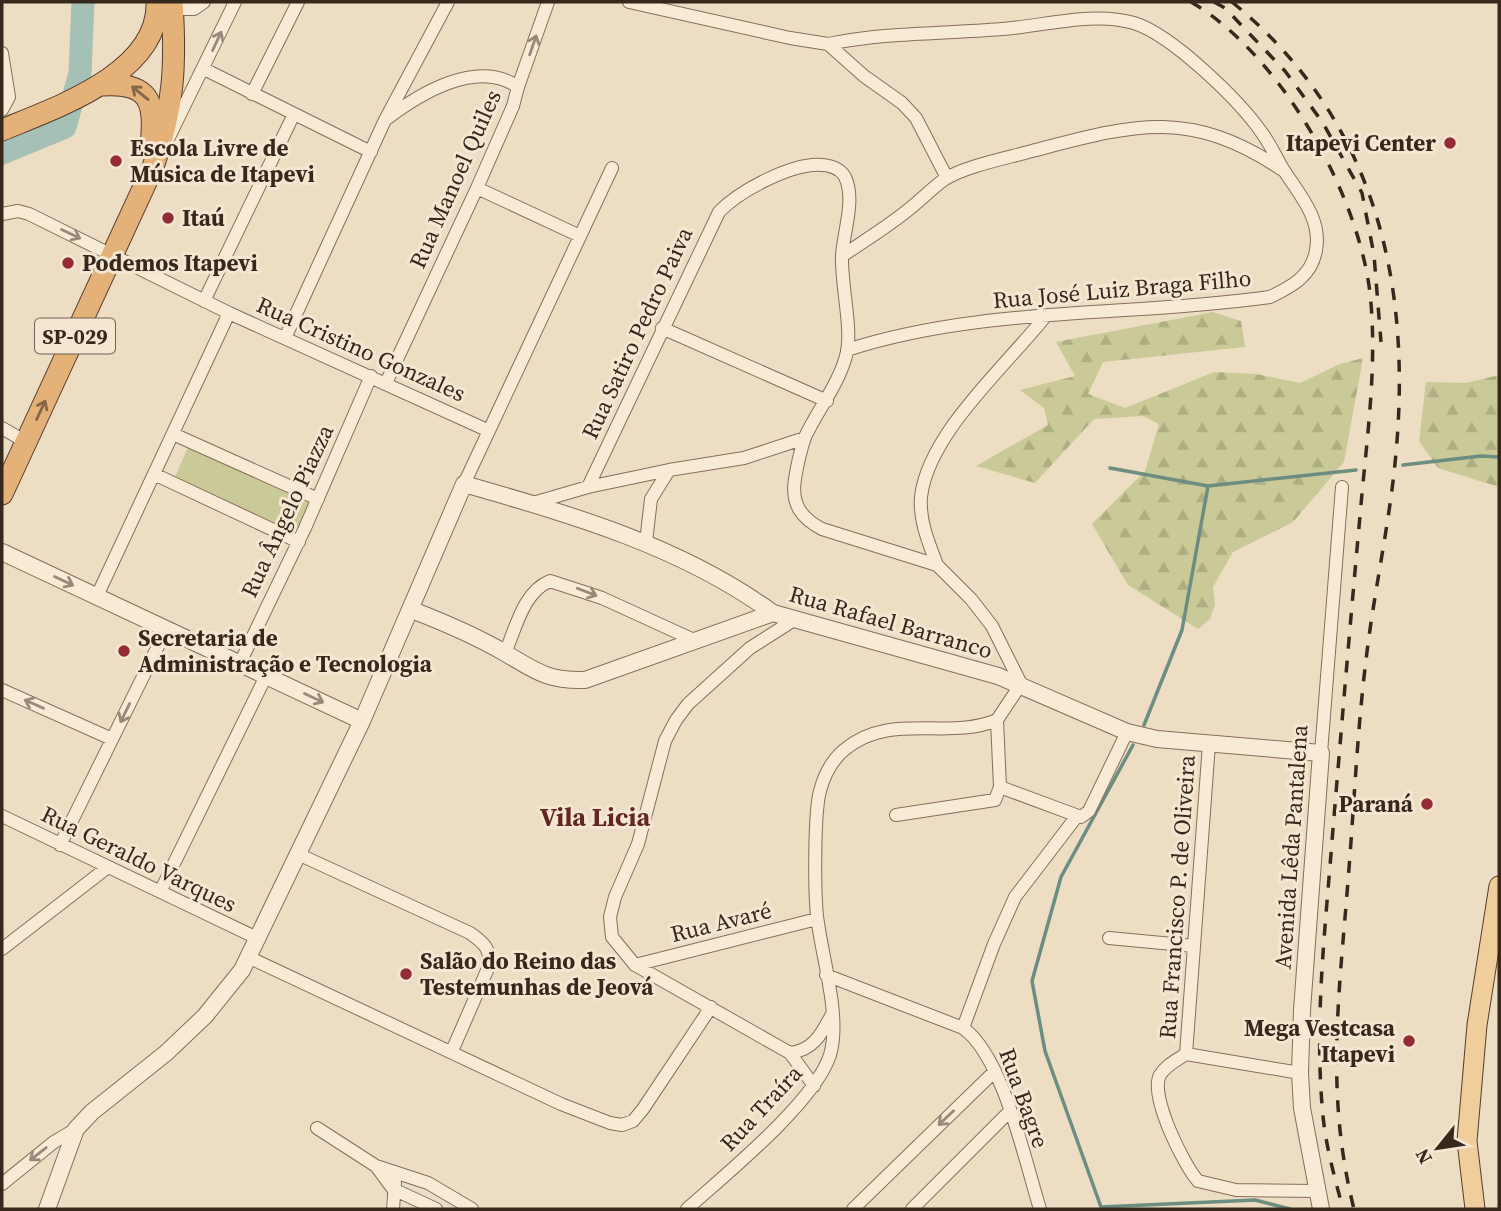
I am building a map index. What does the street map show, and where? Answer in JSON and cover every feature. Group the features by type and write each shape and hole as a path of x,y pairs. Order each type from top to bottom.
{"highway":[{"path":"2,131 100,86 141,50 155,22 157,2"},
{"name":"SP-029","path":"2,494 150,173 168,122 174,75 173,2"},
{"name":"SP-029","path":"100,86 134,87 150,102 154,124 150,173"}],"main road":[{"path":"1475,1209 1467,1141 1480,1004 1499,887"},
{"path":"1487,1209 1479,1132 1485,1059 1499,955"}],"street":[{"path":"173,2 182,9 194,9 204,2"},
{"path":"150,173 235,2"},
{"path":"252,94 298,2"},
{"path":"285,338 385,120 448,2"},
{"path":"518,87 548,2"},
{"path":"629,2 828,44 864,76 902,103 916,118 947,178"},
{"name":"Rua José Luiz Braga Filho","path":"828,44 894,33 1002,29 1085,19 1136,24 1173,47 1225,92 1263,134 1312,216 1317,234 1312,266 1287,289 1270,297 929,330 885,338 847,351"},
{"path":"2,53 9,97 2,110"},
{"path":"204,69 293,116 371,152"},
{"name":"Rua Manoel Quiles","path":"385,120 422,95 468,78 489,75 507,79 518,87 513,106 477,188 386,383"},
{"path":"204,301 293,116"},
{"path":"937,565 822,530 805,520 798,511 795,488 805,439 827,401 847,351 842,256 906,212 947,178 1092,134 1153,125 1211,134 1262,156 1284,171"},
{"name":"Rua Satiro Pedro Paiva","path":"588,487 708,231 731,200 804,166 821,164 837,169 844,176 848,188 842,256"},
{"path":"2,1184 54,1142 76,1129 92,1112 166,1053 229,989 259,939 300,855 412,610 487,430 612,168"},
{"path":"477,188 580,236"},
{"name":"Rua Cristino Gonzales","path":"2,214 18,211 29,215 229,313 487,430"},
{"path":"97,596 156,475 229,313"},
{"path":"896,815 990,803 999,796 997,720 1021,684 992,626 971,598 937,565 923,525 921,499 928,469 956,422 1044,318"},
{"path":"662,328 827,401"},
{"name":"Rua Ângelo Piazza","path":"240,663 299,542 371,376"},
{"path":"2,428 26,442"},
{"path":"173,434 318,499"},
{"path":"533,503 588,487 744,458 779,444 805,439"},
{"path":"646,542 651,499 669,470"},
{"path":"156,475 299,542"},
{"name":"Rua Rafael Barranco","path":"464,484 533,503 646,542 718,577 773,613 1021,684 1127,733 1157,739 1321,753"},
{"name":"Avenida Lêda Pantalena","path":"1321,1209 1302,1108 1300,1073 1302,1010 1342,487"},
{"path":"2,552 362,722"},
{"path":"505,653 528,600 543,584 550,581 566,584 694,640"},
{"path":"412,610 505,653 527,669 548,677 585,680 773,613"},
{"path":"794,620 750,648 688,704 666,741 638,844 615,897 610,918 612,937 635,965 790,1053 814,1086"},
{"path":"60,845 166,630"},
{"path":"161,890 266,676"},
{"path":"2,690 112,739"},
{"name":"Rua Traíra","path":"687,1209 747,1156 814,1086 830,1054 832,1014 817,919 820,792 830,767 844,750 870,734 898,726 972,726 997,720"},
{"path":"1000,787 1081,817 1089,811 1127,733"},
{"name":"Rua Francisco P. de Oliveira","path":"1186,1054 1209,744"},
{"name":"Rua Geraldo Varques","path":"2,816 259,939"},
{"path":"963,1028 993,944 1015,897 1077,816"},
{"path":"300,855 470,933 483,943 490,954 489,966 452,1051"},
{"path":"2,949 108,867"},
{"name":"Rua Avaré","path":"635,965 817,919"},
{"path":"1109,938 1194,946"},
{"path":"248,957 561,1104 622,1125 633,1121 643,1109 711,1007"},
{"name":"Rua Bagre","path":"826,975 963,1028 976,1038 995,1071 1040,1209"},
{"path":"790,1053 803,1051 813,1044 832,1014"},
{"path":"1300,1073 1186,1054 1159,1076 1157,1090 1190,1172 1198,1181 1236,1189 1317,1191"},
{"path":"853,1209 995,1071"},
{"path":"912,1209 1009,1112"},
{"path":"317,1128 376,1166 447,1192 472,1209"},
{"path":"47,1209 76,1129"},
{"path":"376,1166 393,1189 436,1209"},
{"path":"393,1209 393,1189 397,1172"}],"green space":[{"path":"1213,312 1241,321 1245,347 1103,362 1088,394 1125,408 1214,372 1256,374 1300,383 1340,364 1363,358 1344,462 1293,522 1233,552 1213,587 1215,605 1210,619 1198,629 1128,585 1092,524 1145,471 1159,424 1143,416 1094,419 1035,483 976,466 1048,425 1044,408 1020,390 1075,376 1056,342"},
{"path":"1499,375 1499,487 1438,468 1419,441 1426,382 1466,383"},
{"path":"188,447 311,504 297,535 175,477"}],"waterway":[{"path":"2,153 65,127 80,73 83,2"},
{"path":"1403,465 1481,456 1499,457"},
{"path":"1110,468 1208,486 1182,630 1144,725"},
{"path":"1208,486 1356,470"},
{"path":"1133,745 1061,877 1032,981 1045,1051 1101,1207 1255,1200 1290,1209"}],"railway":[{"path":"1191,2 1224,25 1255,55 1284,90 1309,129 1332,170 1349,212 1363,254 1370,293 1373,349 1370,405 1332,841 1320,1013 1323,1116 1343,1209"},
{"path":"1214,2 1225,8 1285,71 1323,123 1362,193 1374,255 1381,342"},
{"path":"1232,2 1280,47 1319,96 1350,149 1373,205 1388,264 1397,325 1399,388 1396,453 1363,687 1338,1005 1337,1085 1340,1126 1354,1209"}],"place":[{"name":"Itapevi Center","path":"1450,143"},
{"name":"Escola Livre de Música de Itapevi","path":"116,161"},
{"name":"Itaú","path":"168,218"},
{"name":"Podemos Itapevi","path":"68,263"},
{"name":"Secretaria de Administração e Tecnologia","path":"124,651"},
{"name":"Paraná","path":"1427,804"},
{"name":"Salão do Reino das Testemunhas de Jeová","path":"406,974"},
{"name":"Mega Vestcasa Itapevi","path":"1409,1041"}],"district":[{"name":"Vila Licia","path":"595,817"}]}
